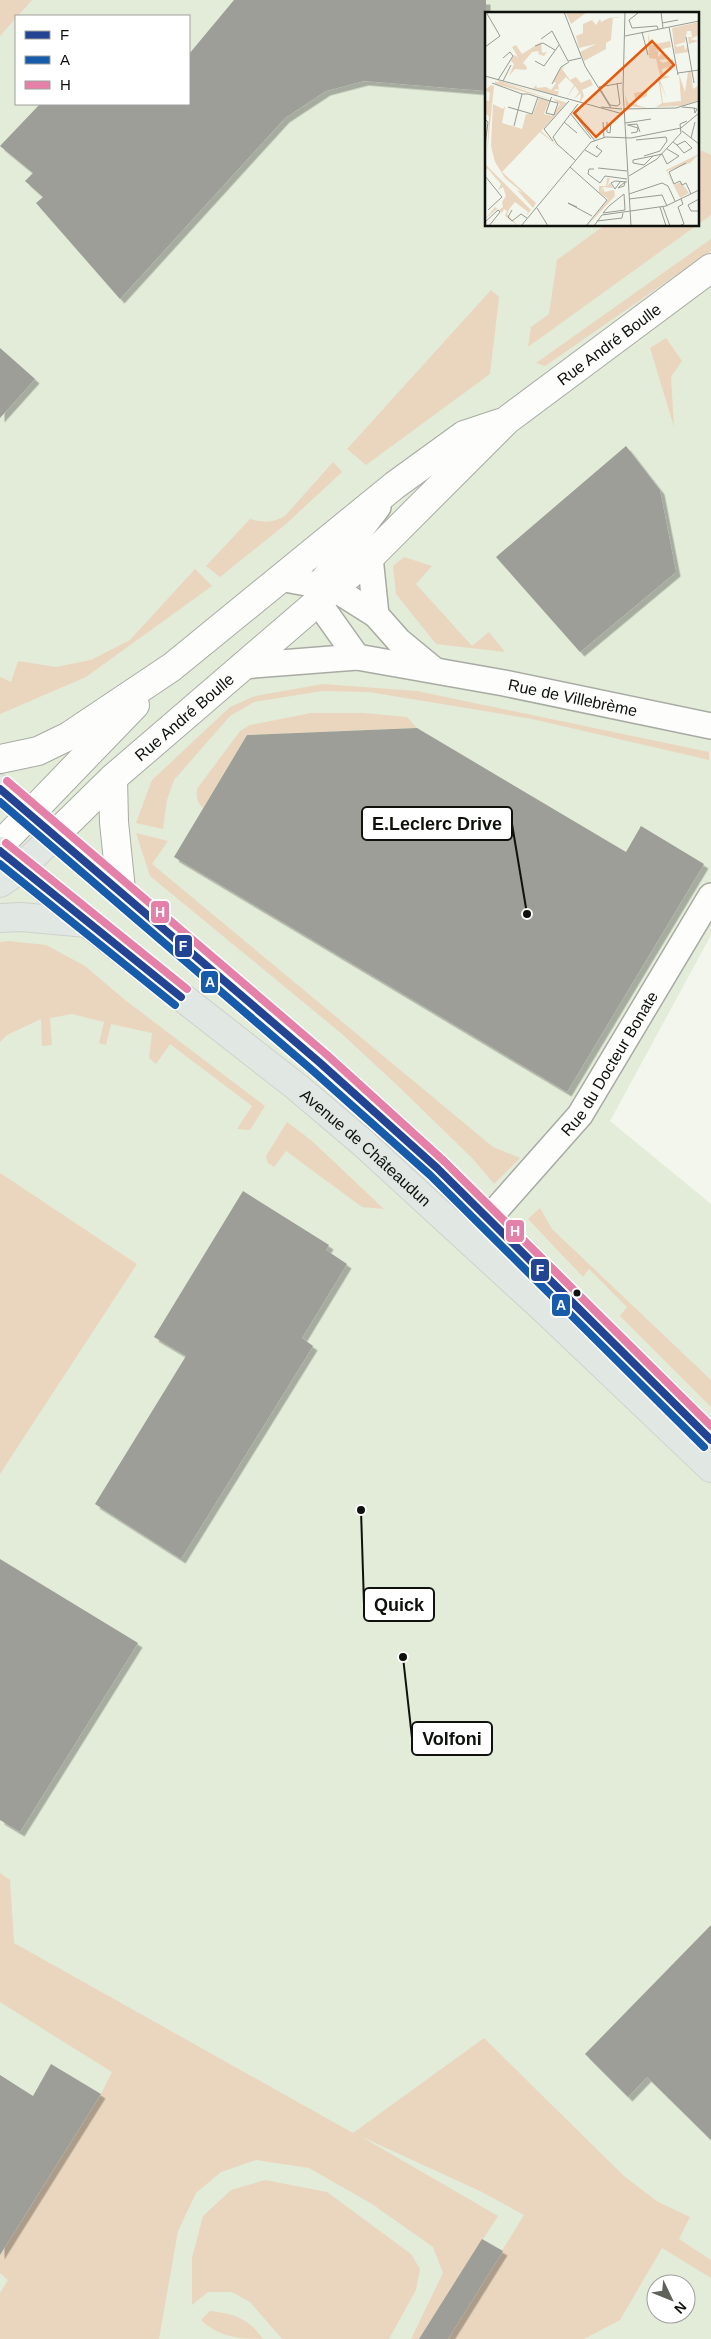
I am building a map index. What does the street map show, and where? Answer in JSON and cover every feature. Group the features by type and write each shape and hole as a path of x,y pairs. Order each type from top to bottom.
{"main road":[{"name":"Avenue de Châteaudun","path":"0,789 121,890 377,1113 488,1218 711,1440"},
{"path":"10,875 55,835"},
{"name":"Avenue de Châteaudun","path":"0,851 10,875 87,923 297,1088 363,1143 545,1310 711,1468"},
{"path":"0,918 21,917 87,923"}],"street":[{"name":"Rue André Boulle","path":"55,835 113,778 242,666 323,592 370,558 507,420 711,268"},
{"name":"Rue André Boulle","path":"0,759 38,751 69,736 172,667 395,484 464,435 507,420"},
{"name":"Rue André Boulle","path":"323,592 395,484"},
{"path":"370,558 376,615"},
{"path":"280,578 323,592 357,657"},
{"name":"Rue de Villebrème","path":"323,592 376,615 399,641 435,670"},
{"name":"Rue de Villebrème","path":"242,666 357,657 435,670 711,726"},
{"path":"0,845 172,667"},
{"path":"113,778 114,828 121,890"},
{"name":"Rue du Docteur Bonate","path":"488,1218 580,1115 711,896"}],"shaded area":[{"path":"0,0 711,0 711,935 610,1121 711,1204 711,2339 0,2339"},
{"path":"0,0 32,0 19,15 15,15 15,19 0,36"},
{"path":"698,151 711,155 711,215 698,224"},
{"path":"604,226 696,226 528,347 531,327 549,314 557,260"},
{"path":"711,239 711,251 545,366 536,363"},
{"path":"491,290 499,297 490,374 366,465 347,449"},
{"path":"666,338 682,361 671,377 674,427 650,348"},
{"path":"333,462 342,472 286,524 220,577 206,566 250,519 268,522 285,516"},
{"path":"404,557 432,566 416,584 472,646 489,632 505,652 436,644 396,594 393,566"},
{"path":"195,569 212,586 86,677 0,714 0,677 11,682 18,661 56,667 91,660 130,640"},
{"path":"323,684 417,691 709,752 709,760 532,719 369,692 322,691 254,702 230,716 174,780 167,800 163,829 136,823 152,780 230,707 255,696"},
{"path":"311,713 363,713 407,717 417,728 247,735 203,808 201,806 197,800 197,789 240,731 250,725"},
{"path":"136,833 168,841 152,864 493,1147 520,1158 494,1184 472,1158 342,1034 150,876"},
{"path":"8,941 46,945 85,966 125,1000 265,1106 250,1130 237,1129 252,1106 170,1044 156,1064 149,1058 152,1033 111,1024 106,1045 99,1043 104,1022 72,1014 50,1018 52,1045 42,1046 41,1019 7,1035 0,1042 0,942"},
{"path":"287,1122 312,1141 384,1209 362,1207 286,1151 274,1167 268,1163 266,1156"},
{"path":"0,1173 137,1264 0,1474"},
{"path":"540,1208 552,1229 711,1380 711,1407 620,1316 627,1307 589,1269 583,1277 528,1219"},
{"path":"0,1873 10,1880 14,1943 353,2133 484,2038 624,2176 658,2202 690,2217 679,2239 711,2260 711,2278 662,2248 620,2320 584,2339 448,2339 524,2215 480,2191 360,2136 498,2216 419,2339 411,2339 443,2273 433,2247 372,2204 309,2168 256,2160 221,2172 196,2193 178,2231 159,2339 0,2339 0,2293 8,2280 0,2273 0,2255 101,2094 112,2072 0,2002"},
{"path":"265,2180 327,2192 411,2254 420,2269 416,2290 389,2339 282,2339 250,2302 232,2292 208,2292 192,2305 192,2258 203,2216 231,2190"},
{"path":"210,2311 240,2318 252,2326 263,2339 230,2336 215,2330 201,2320"}],"building":[{"path":"234,0 486,0 485,91 364,81 326,91 285,118 120,299 36,203 43,197 25,181 33,173 0,146 39,105 190,105 190,53"},
{"path":"0,348 35,379 0,418"},
{"path":"626,446 660,490 676,572 580,652 496,557"},
{"path":"417,728 626,852 641,826 704,864 567,1092 174,857 247,735"},
{"path":"243,1191 329,1245 326,1250 347,1264 302,1338 313,1346 181,1559 95,1504 186,1356 154,1337"},
{"path":"0,1559 138,1643 20,1832 0,1820"},
{"path":"711,1925 711,2140 647,2077 628,2097 585,2054"},
{"path":"51,2064 101,2094 0,2255 0,2075 33,2096"},
{"path":"482,2239 503,2251 448,2339 419,2339"}],"transit line":[{"name":"H","path":"7,781 326,1054 444,1161 711,1426"},
{"name":"F","path":"0,789 319,1062 437,1168 711,1440"},
{"name":"A","path":"0,802 312,1070 430,1175 704,1447"},
{"name":"H","path":"6,843 187,989"},
{"name":"F","path":"0,851 181,997"},
{"name":"A","path":"0,864 175,1005"}],"place":[{"name":"E.Leclerc Drive","path":"527,914"},
{"name":"Quick","path":"361,1510"},
{"name":"Volfoni","path":"403,1657"}]}
